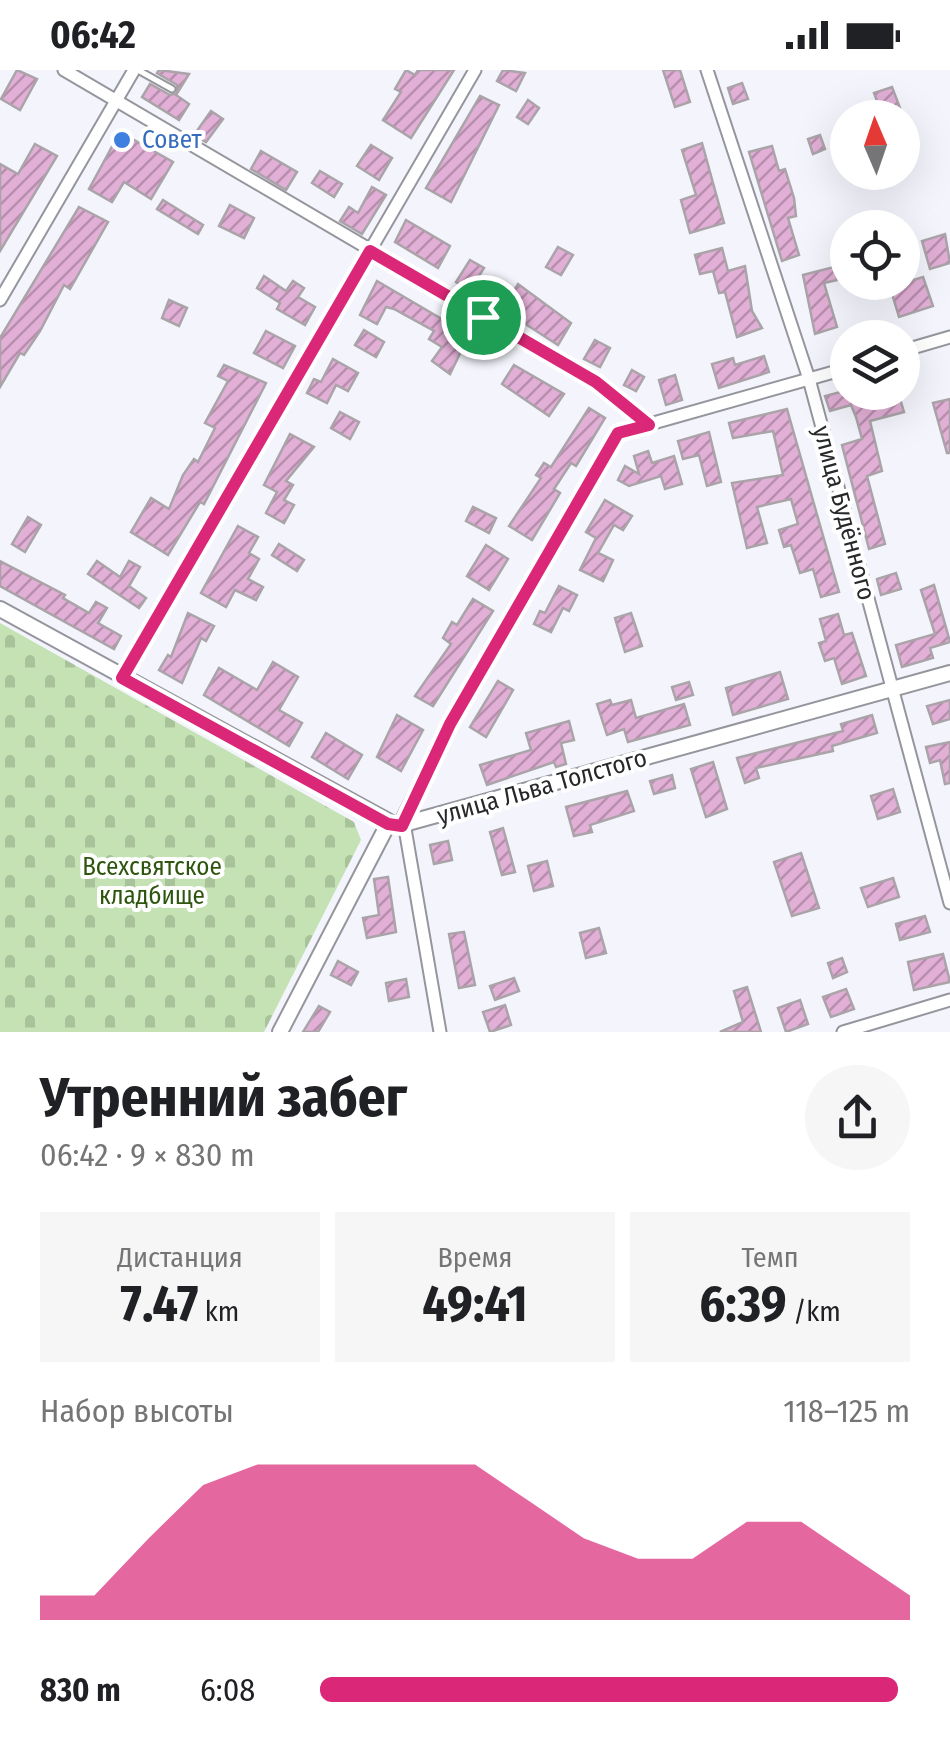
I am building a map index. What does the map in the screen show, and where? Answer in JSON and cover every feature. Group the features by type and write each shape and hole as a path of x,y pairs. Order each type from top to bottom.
{"street":[{"path":"64,70 596,382 649,425"},
{"path":"0,300 136,70"},
{"path":"122,678 475,70"},
{"name":"улица Будённого","path":"707,70 809,379 950,903"},
{"path":"920,346 950,337"},
{"path":"280,1032 450,724 618,433 830,373"},
{"path":"0,609 395,825 440,1032"},
{"name":"улица Льва Толстого","path":"395,825 950,673"},
{"path":"843,1032 950,1000"}],"lane":[{"path":"136,70 172,89"}],"green space":[{"name":"Всехсвятское кладбище","path":"0,623 354,822 361,840 264,1032 0,1032"}],"building":[{"path":"17,70 37,79 20,110 1,99"},
{"path":"159,70 189,74 176,95 189,104 179,120 142,97 150,84 170,95 177,93 177,85 157,73"},
{"path":"406,70 415,75 418,70 454,70 411,138 383,120 401,92 395,89"},
{"path":"503,70 525,73 516,91 497,81"},
{"path":"663,70 680,70 690,102 675,107"},
{"path":"742,83 748,99 733,104 728,88"},
{"path":"892,87 897,100 877,100 874,93"},
{"path":"480,96 499,105 451,202 426,188"},
{"path":"528,100 539,108 528,124 517,117"},
{"path":"211,111 223,119 206,142 194,135"},
{"path":"120,132 173,162 151,199 124,182 112,202 89,189"},
{"path":"820,135 825,149 813,154 808,139"},
{"path":"702,143 724,223 690,233 681,200 696,195 682,150"},
{"path":"35,144 57,156 0,251 0,164 18,174"},
{"path":"371,145 392,158 379,180 357,166"},
{"path":"772,146 779,171 785,169 796,216 788,218 799,255 782,261 749,152"},
{"path":"261,151 297,172 286,190 251,169"},
{"path":"320,171 342,184 334,197 312,183"},
{"path":"372,187 386,195 362,234 340,221 349,207 358,213"},
{"path":"163,200 203,225 198,234 157,209"},
{"path":"230,205 254,218 244,238 219,226"},
{"path":"79,207 108,222 70,289 64,285 40,331 24,355 20,353 0,387 0,338"},
{"path":"406,220 450,246 438,268 395,242"},
{"path":"945,234 950,263 930,269 922,241"},
{"path":"558,247 573,255 561,275 546,267"},
{"path":"722,248 728,271 745,266 752,311 762,328 737,337 725,292 719,293 713,271 700,274 695,255"},
{"path":"470,260 484,268 470,290 456,282"},
{"path":"830,268 830,282 824,283 835,320 830,320 830,329 815,334 803,275"},
{"path":"264,276 286,291 293,281 304,288 298,297 315,307 305,325 277,309 280,303 257,288"},
{"path":"923,277 933,306 899,317 894,300 920,300"},
{"path":"377,281 469,335 450,374 432,361 442,347 429,339 434,331 386,307 377,324 360,315"},
{"path":"518,284 571,323 558,345 502,309"},
{"path":"169,300 187,308 179,326 162,318"},
{"path":"364,330 384,342 376,357 355,345"},
{"path":"266,331 295,346 283,368 254,353"},
{"path":"595,340 610,348 600,367 584,359"},
{"path":"764,356 769,372 719,388 712,364 733,358 735,365"},
{"path":"333,359 358,373 348,391 336,385 327,403 307,393 314,379 321,382"},
{"path":"224,365 266,383 204,504 200,502 168,555 131,532 151,498 169,509 183,475 194,459 198,462 215,428 205,423 228,381 218,376"},
{"path":"514,365 564,394 549,416 502,384"},
{"path":"632,370 644,377 636,391 624,385"},
{"path":"675,375 682,400 666,405 659,380"},
{"path":"950,399 950,453 947,453 933,403"},
{"path":"589,408 605,418 576,466 571,463 554,489 560,493 532,540 509,526 541,478 536,475 544,463 551,467"},
{"path":"787,409 839,592 821,597 813,569 800,573 791,545 784,547 779,530 798,524 791,499 757,507 767,543 747,548 732,483 783,475 773,431 733,438 729,423"},
{"path":"853,410 904,412 870,421 882,471 867,476 885,544 869,549 842,445 862,439"},
{"path":"340,412 359,422 350,439 331,428"},
{"path":"709,432 721,482 707,486 699,455 683,459 678,441"},
{"path":"290,434 314,447 286,481 293,485 284,500 294,505 284,523 266,513 277,492 264,485"},
{"path":"648,451 652,463 674,456 682,484 665,489 661,476 629,486 618,480 625,466 639,474 634,456"},
{"path":"605,500 632,516 623,530 614,525 598,553 613,560 603,581 580,570 596,538 586,532"},
{"path":"473,507 496,518 489,533 466,521"},
{"path":"28,517 41,525 25,552 12,544"},
{"path":"238,526 258,537 249,553 259,559 248,579 263,587 256,600 235,590 226,607 201,593"},
{"path":"279,544 304,560 297,571 272,555"},
{"path":"486,545 508,559 489,590 467,576"},
{"path":"0,561 65,595 63,598 89,613 96,602 107,608 98,623 121,636 114,649 0,586"},
{"path":"97,561 120,577 129,561 140,567 129,586 146,598 139,608 88,574"},
{"path":"896,573 901,589 881,595 877,579"},
{"path":"934,585 950,642 930,648 933,658 902,667 896,645 935,634 921,590"},
{"path":"559,586 577,595 569,611 563,608 551,632 534,624 540,611 545,613"},
{"path":"473,599 493,611 433,706 415,696 451,644 443,638 452,622 457,625"},
{"path":"188,613 214,626 206,641 201,638 182,683 159,670 168,655 171,657"},
{"path":"631,613 642,646 625,652 615,618"},
{"path":"838,614 844,635 852,633 866,676 842,684 834,658 825,661 819,643 826,641 820,619"},
{"path":"273,662 298,677 279,710 302,723 289,746 204,695 219,668 257,690"},
{"path":"780,672 788,699 733,715 726,688"},
{"path":"498,681 513,690 486,737 470,727"},
{"path":"689,682 693,695 676,700 672,687"},
{"path":"610,700 612,705 631,700 636,718 684,704 690,725 628,742 624,729 607,735 597,704"},
{"path":"950,700 950,719 933,724 927,706"},
{"path":"397,715 423,730 401,771 377,757"},
{"path":"872,715 877,733 832,746 833,751 756,768 759,778 745,783 737,758 843,731 841,724"},
{"path":"569,721 574,740 561,743 566,764 556,767 554,762 487,785 480,765 531,750 526,733"},
{"path":"326,733 362,755 348,779 312,757"},
{"path":"950,742 950,783 945,784 940,760 930,763 926,747"},
{"path":"713,762 727,809 706,817 691,769"},
{"path":"672,775 675,788 654,794 650,781"},
{"path":"893,789 900,812 878,819 871,796"},
{"path":"627,791 634,811 590,825 592,832 574,836 566,807"},
{"path":"503,828 515,872 502,875 490,832"},
{"path":"448,841 452,860 434,864 430,845"},
{"path":"801,853 819,908 792,916 774,862"},
{"path":"547,861 553,886 534,891 528,866"},
{"path":"388,877 396,932 367,938 363,918 379,915 374,879"},
{"path":"893,878 899,897 868,907 861,888"},
{"path":"925,916 930,932 900,940 896,924"},
{"path":"599,928 606,953 586,958 580,933"},
{"path":"464,932 475,985 459,988 449,934"},
{"path":"943,954 950,982 914,990 908,962"},
{"path":"842,958 847,972 833,978 828,963"},
{"path":"338,961 358,972 351,985 331,975"},
{"path":"514,978 519,991 495,1000 490,986"},
{"path":"406,979 409,997 389,1001 386,983"},
{"path":"747,987 761,1032 720,1032 743,1022 734,991"},
{"path":"846,989 854,1009 831,1017 823,997"},
{"path":"800,1000 808,1024 786,1032 778,1008"},
{"path":"505,1005 511,1025 490,1032 483,1012"},
{"path":"319,1006 330,1012 318,1032 303,1032"}],"place":[{"name":"Совет","path":"122,140"}],"route":[{"path":"370,251 483,317 596,382 649,425 618,433 450,724 402,826 396,826 122,678 370,251"}]}
